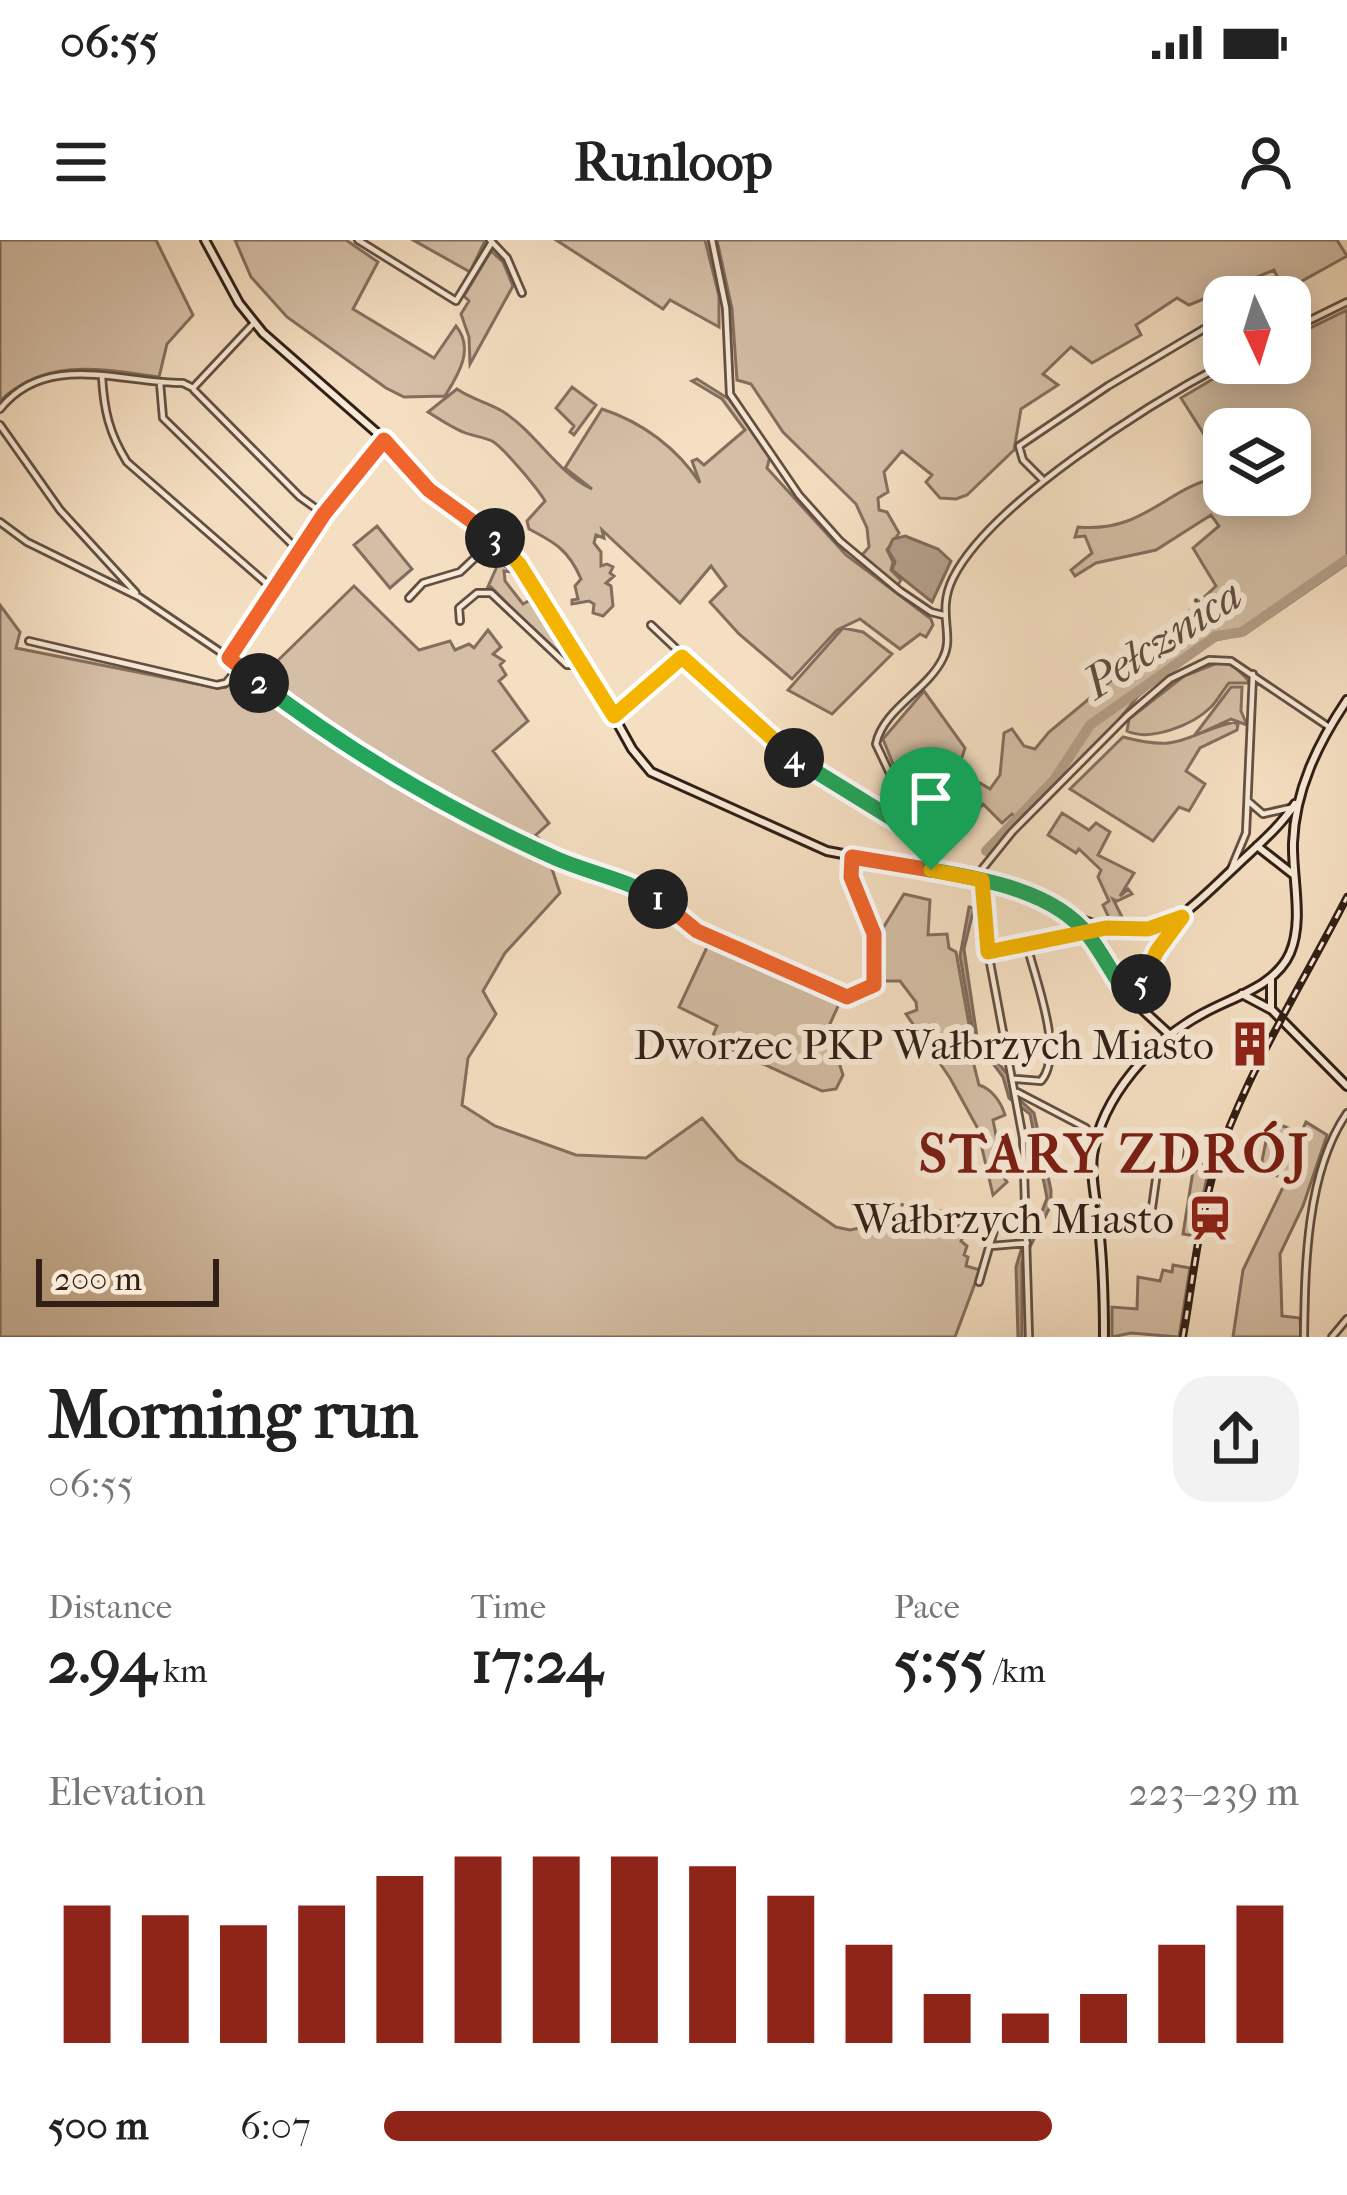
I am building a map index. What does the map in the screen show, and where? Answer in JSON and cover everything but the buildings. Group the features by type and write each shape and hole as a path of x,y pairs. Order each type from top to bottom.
{"main road":[{"path":"205,240 254,323 384,440 429,490 493,536 519,564 637,757 663,780 725,802 808,844 852,857 982,880 1106,928 1138,931 1165,926 1182,917 1293,807 1329,727 1347,700"},
{"path":"1104,1337 1093,1166 1096,1140 1124,1085 1171,1036 1196,1017 1271,978 1293,944 1293,843 1300,795"},
{"path":"1257,846 1294,875"},
{"path":"1069,914 1131,999 1171,1036"},
{"path":"1271,978 1272,1010"},
{"path":"1241,994 1272,1010 1347,1086"}],"street":[{"path":"358,240 456,301 491,241 507,258 522,293"},
{"path":"712,240 722,281 730,394 799,495 858,556 913,600 943,615"},
{"path":"1311,320 1347,302"},
{"path":"193,388 254,323"},
{"path":"1042,480 1023,460 1019,446 1203,329"},
{"path":"0,409 20,389 58,373 183,383 300,497 324,514"},
{"path":"102,376 104,411 127,462 274,590"},
{"path":"931,870 930,859 878,753 877,736 942,662 947,639 945,598 958,569 1042,480 1203,378"},
{"path":"160,383 163,418 300,551"},
{"path":"0,425 60,509 139,598"},
{"path":"229,658 324,514 384,440"},
{"path":"0,522 27,542 139,598 229,658 313,724 402,779 557,859 648,893 713,940 847,997 874,985 874,934 851,877 852,857"},
{"path":"409,598 423,583 460,572 478,555 519,564"},
{"path":"460,621 459,608 477,593 491,593 553,654 573,668 582,665"},
{"path":"651,625 756,727 800,761 901,824 910,822"},
{"path":"28,641 217,685 238,668"},
{"path":"614,716 682,657"},
{"path":"1029,1337 1019,1108 988,952 983,868 1012,832 1127,716 1170,679 1209,660 1231,661 1329,727"},
{"path":"1230,871 1246,833 1253,676"},
{"path":"1248,801 1263,814 1293,807"},
{"path":"1246,833 1257,846"},
{"path":"1131,999 1182,917"},
{"path":"988,952 1106,928"},
{"path":"1014,1078 1041,1081 1049,1070 1048,1023 1027,945"},
{"path":"1017,1094 1086,1128"},
{"path":"1304,1337 1312,1219 1329,1144 1347,1113"},
{"path":"1111,1228 1150,1222 1158,1165 1179,1163 1182,1139"},
{"path":"979,1282 995,1227"},
{"path":"991,1246 1026,1244"},
{"path":"1332,1337 1347,1319"}],"shaded area":[{"path":"0,240 156,240 193,315 167,344 159,377 95,369 55,372 18,387 0,401"},
{"path":"235,240 346,240 378,262 353,309 434,358 456,326 464,353 445,396 404,397 386,388 287,317 251,277"},
{"path":"413,240 484,240 485,241 470,272"},
{"path":"556,240 705,240 719,296 719,327 670,300 663,309"},
{"path":"717,240 1337,240 1347,256 1311,276 1277,276 1274,270 1259,276 1203,276 1203,299 1189,305 1177,298 1136,325 1141,335 1092,363 1071,347 1043,374 1058,385 1021,409 1014,450 967,495 940,498 926,482 932,475 902,451 884,472 888,492 878,498 879,510 887,512 899,533 887,550 891,570 901,580 897,586 862,555 869,547 867,528 856,504 783,432 751,384 737,380 732,309"},
{"path":"491,251 503,262 513,286 470,364 469,337 461,314 469,301 464,296"},
{"path":"1347,310 1347,564 1245,634 1205,642 1138,696 1101,742 1017,819 1012,814 1002,823 983,804 971,820 959,811 980,783 990,789 1000,775 1004,733 1012,729 1024,746 1035,749 1125,669 1144,644 1216,586 1193,548 1219,526 1212,516 1311,516 1311,408 1203,408 1203,433 1181,398 1205,384 1311,384 1311,328"},
{"path":"697,379 729,399 770,456 767,468 846,555 931,619 926,637 920,634 900,649 860,619 837,630 792,679 710,602 726,586 711,566 680,603 602,530 604,538 596,535 594,543 601,552 601,566 613,567 610,573 614,576 606,583 611,586 613,606 603,616 593,613 594,604 589,601 572,604 578,599 575,586 581,579 576,569 560,548 529,529 527,521 545,501 535,487 492,441 459,430 428,412 457,389 514,420 568,473 592,489 565,468 602,409 657,438 700,483 692,461 704,465 745,430 722,399 692,381"},
{"path":"572,387 596,405 574,435 570,432 574,426 556,408"},
{"path":"1202,482 1203,516 1209,516 1156,550 1096,563 1075,576 1071,570 1092,553 1085,536 1075,537 1078,527 1101,527 1138,517"},
{"path":"377,526 412,569 390,588 354,545"},
{"path":"905,536 938,549 951,561 932,602 892,570 895,562 888,550 893,539"},
{"path":"499,562 514,572 504,571 505,581 523,604 532,599 573,665 554,652 491,587 486,591"},
{"path":"354,586 419,650 450,641 455,650 469,644 474,648 488,630 501,647 493,654 504,661 500,665 506,675 499,681 528,721 493,751 549,823 536,835 552,854 352,745 260,678"},
{"path":"0,605 20,632 16,648 217,688 226,687 237,675 389,772 548,857 560,893 505,953 483,991 496,1014 468,1058 462,1105 495,1126 576,1155 646,1158 702,1118 738,1160 836,1227 850,1230 878,1224 891,1203 961,1214 958,1232 967,1246 966,1266 980,1270 955,1337 0,1337"},
{"path":"843,628 863,632 892,654 832,714 788,690"},
{"path":"1220,662 1233,665 1251,683 1229,683 1211,707 1183,725 1159,733 1127,731 1129,719 1184,676"},
{"path":"1231,687 1242,687 1241,711 1247,725 1231,719 1194,736"},
{"path":"924,691 965,748 956,768 932,793 942,792 919,826 915,820 921,817 919,812 913,814 883,739"},
{"path":"1234,722 1237,730 1200,748 1186,771 1205,784 1189,811 1179,807 1153,841 1070,789 1123,737 1171,743"},
{"path":"1062,813 1089,830 1096,823 1110,832 1098,855 1134,873 1120,896 1128,889 1132,894 1113,899 1122,917 1109,918 1103,905 1109,901 1098,877 1101,870 1079,849 1076,853 1048,835"},
{"path":"904,894 930,900 928,935 947,934 949,948 956,952 971,1036 979,1052 973,1061 979,1085 995,1097 1005,1115 993,1120 997,1140 1003,1143 1001,1168 1007,1182 993,1195 977,1127 906,1014 917,1010 916,1002 900,981 877,981 880,933"},
{"path":"969,907 974,908 964,949 977,1037 1008,1075 1011,1092 1034,1113 1051,1190 1051,1205 1022,1263 1022,1337 1018,1337 1016,1267 1047,1198 1030,1114 1009,1098 1003,1077 974,1038 960,956"},
{"path":"708,945 840,1002 828,1028 843,1075 836,1089 822,1091 711,1040 717,1026 679,1007"},
{"path":"1270,1121 1301,1133 1306,1122 1327,1135 1303,1206 1280,1254 1282,1316 1300,1318 1301,1337 1233,1337 1243,1270 1286,1181 1261,1166"},
{"path":"1216,1134 1222,1138 1207,1177 1195,1236 1183,1234 1193,1171 1201,1170"},
{"path":"1173,1265 1190,1268 1179,1337 1131,1333 1112,1337 1112,1307 1137,1309 1138,1277 1160,1281 1163,1270 1172,1272"}],"waterway":[{"name":"Pełcznica","path":"986,851 1054,780 1090,725 1216,636 1242,632 1347,559"}],"railway":[{"path":"1183,1337 1203,1217 1222,1146 1265,1051 1347,897"}],"place":[{"name":"Dworzec PKP Wałbrzych Miasto","path":"1250,1044"},
{"name":"Wałbrzych Miasto","path":"1210,1218"}],"district":[{"name":"STARY ZDRÓJ","path":"1115,1153"}],"route":[{"path":"931,870 852,857 851,877 874,934 874,985 847,997 713,940 648,893 557,859 402,779 313,724 229,658 324,514 384,440 429,490 501,543 614,716 682,657 780,747 901,824 910,822 931,870 982,880 1006,887 1069,914 1086,932 1131,999 1182,917 1165,926 1106,928 1086,932 1027,945 988,952 982,880 965,876 931,870"}]}
